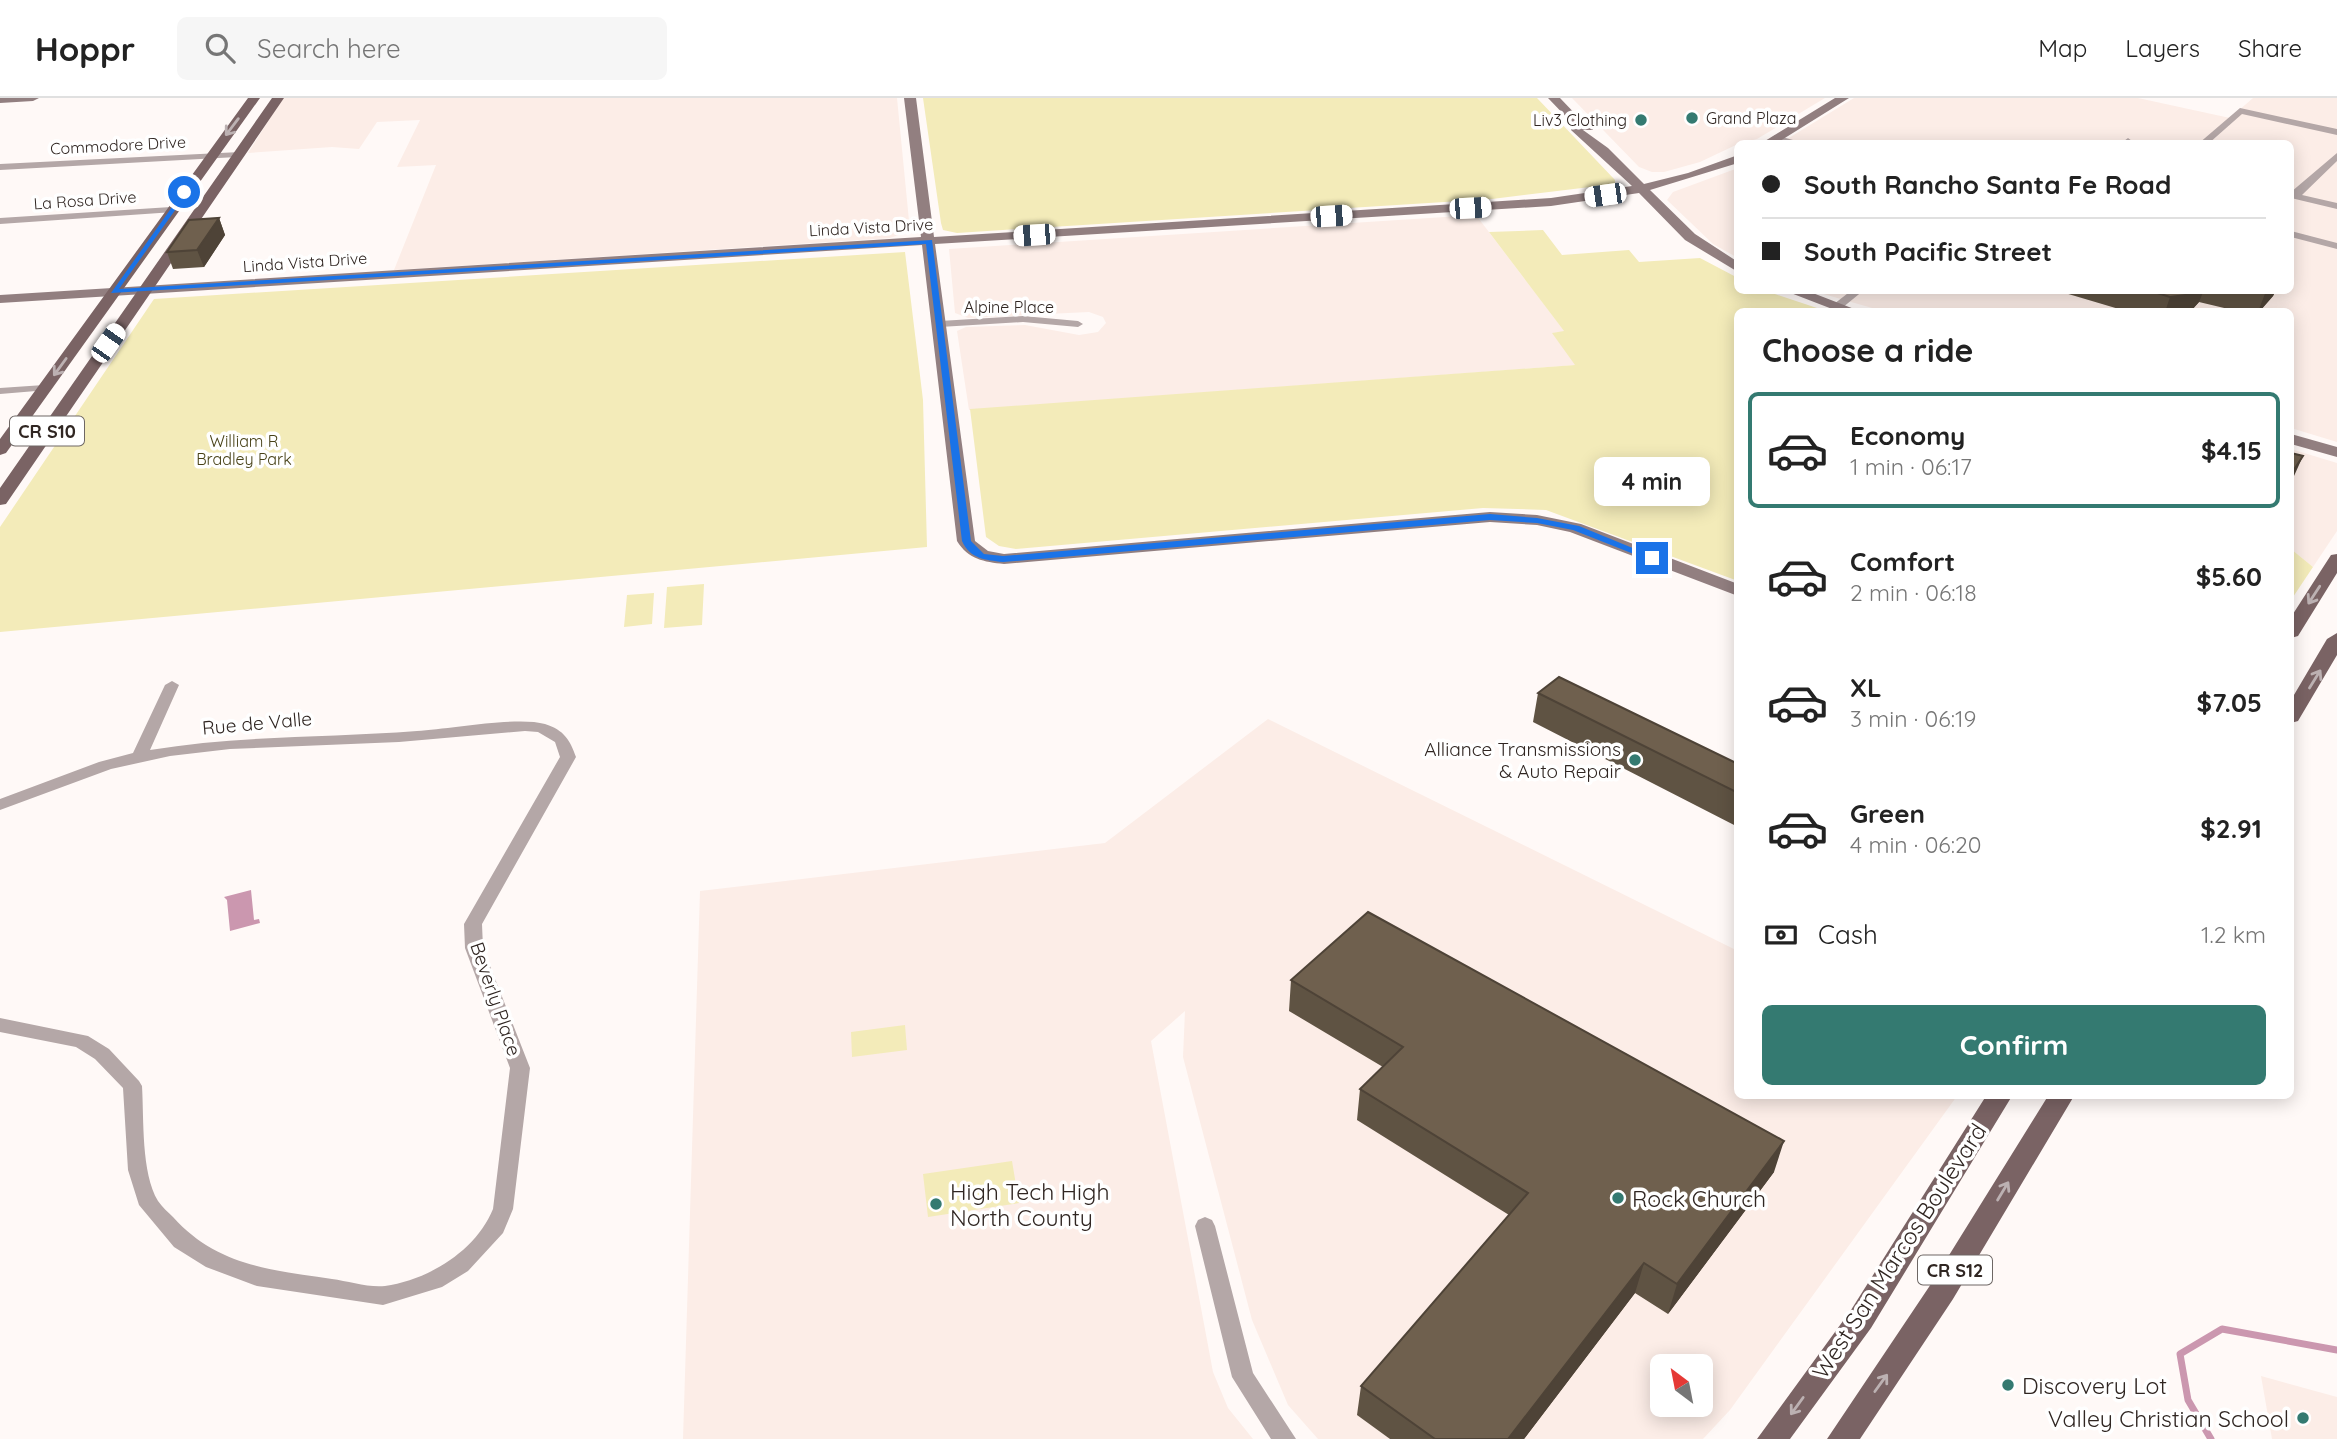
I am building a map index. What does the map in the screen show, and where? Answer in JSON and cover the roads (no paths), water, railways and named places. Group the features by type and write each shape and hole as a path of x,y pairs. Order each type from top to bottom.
{"main road":[{"path":"0,100 33,98"},
{"name":"CR S10","path":"0,450 254,98"},
{"name":"CR S10","path":"0,500 278,98"},
{"path":"910,98 966,541 970,548 982,556 1003,559 1490,517 1537,520 1575,528 1734,590"},
{"path":"1554,98 1578,123 1574,128 1591,144 1604,150 1690,237 1734,265"},
{"path":"1773,140 1843,98"},
{"name":"Linda Vista Drive","path":"0,299 1551,202 1643,189 1709,172 1734,161"},
{"path":"1802,294 1844,308"},
{"path":"2294,440 2337,452"},
{"path":"2294,627 2337,559"},
{"path":"2294,712 2337,639"},
{"name":"West San Marcos Boulevard","path":"1772,1439 1861,1319 1997,1099"},
{"name":"CR S12","path":"1842,1439 1943,1290 2059,1099"}],"street":[{"path":"2206,140 2239,111 2337,132"},
{"path":"2319,138 2337,142"},
{"name":"Commodore Drive","path":"0,167 237,154"},
{"path":"2294,195 2337,156"},
{"path":"2294,196 2337,206"},
{"name":"La Rosa Drive","path":"0,221 171,210"},
{"path":"2294,235 2337,246"},
{"path":"1838,306 1854,294"},
{"name":"Alpine Place","path":"940,324 1023,319 1078,324"},
{"path":"0,391 44,388"},
{"path":"139,757 172,685"},
{"name":"Rue de Valle","path":"0,805 28,797 95,769 139,757 317,739 383,738 525,726"},
{"name":"Beverly Place","path":"0,1025 81,1041 103,1054 132,1086 138,1170 149,1205 181,1241 213,1261 257,1277 383,1296 434,1281 461,1265 496,1227 503,1209 520,1068 474,948 473,924 568,757 562,739 542,729 525,726"},
{"path":"1205,1226 1243,1377 1283,1439"}],"waterway":[{"path":"2211,1439 2188,1400 2180,1354 2222,1329 2337,1350"}],"place":[{"name":"Grand Plaza","path":"1692,118"},
{"name":"Liv3 Clothing","path":"1641,120"},
{"name":"Alliance Transmissions & Auto Repair","path":"1635,760"},
{"name":"Rock Church","path":"1618,1198"},
{"name":"High Tech High North County","path":"936,1204"},
{"name":"Discovery Lot","path":"2008,1385"},
{"name":"Valley Christian School","path":"2303,1418"}],"park label":[{"name":"William R Bradley Park","path":"244,450"}]}
